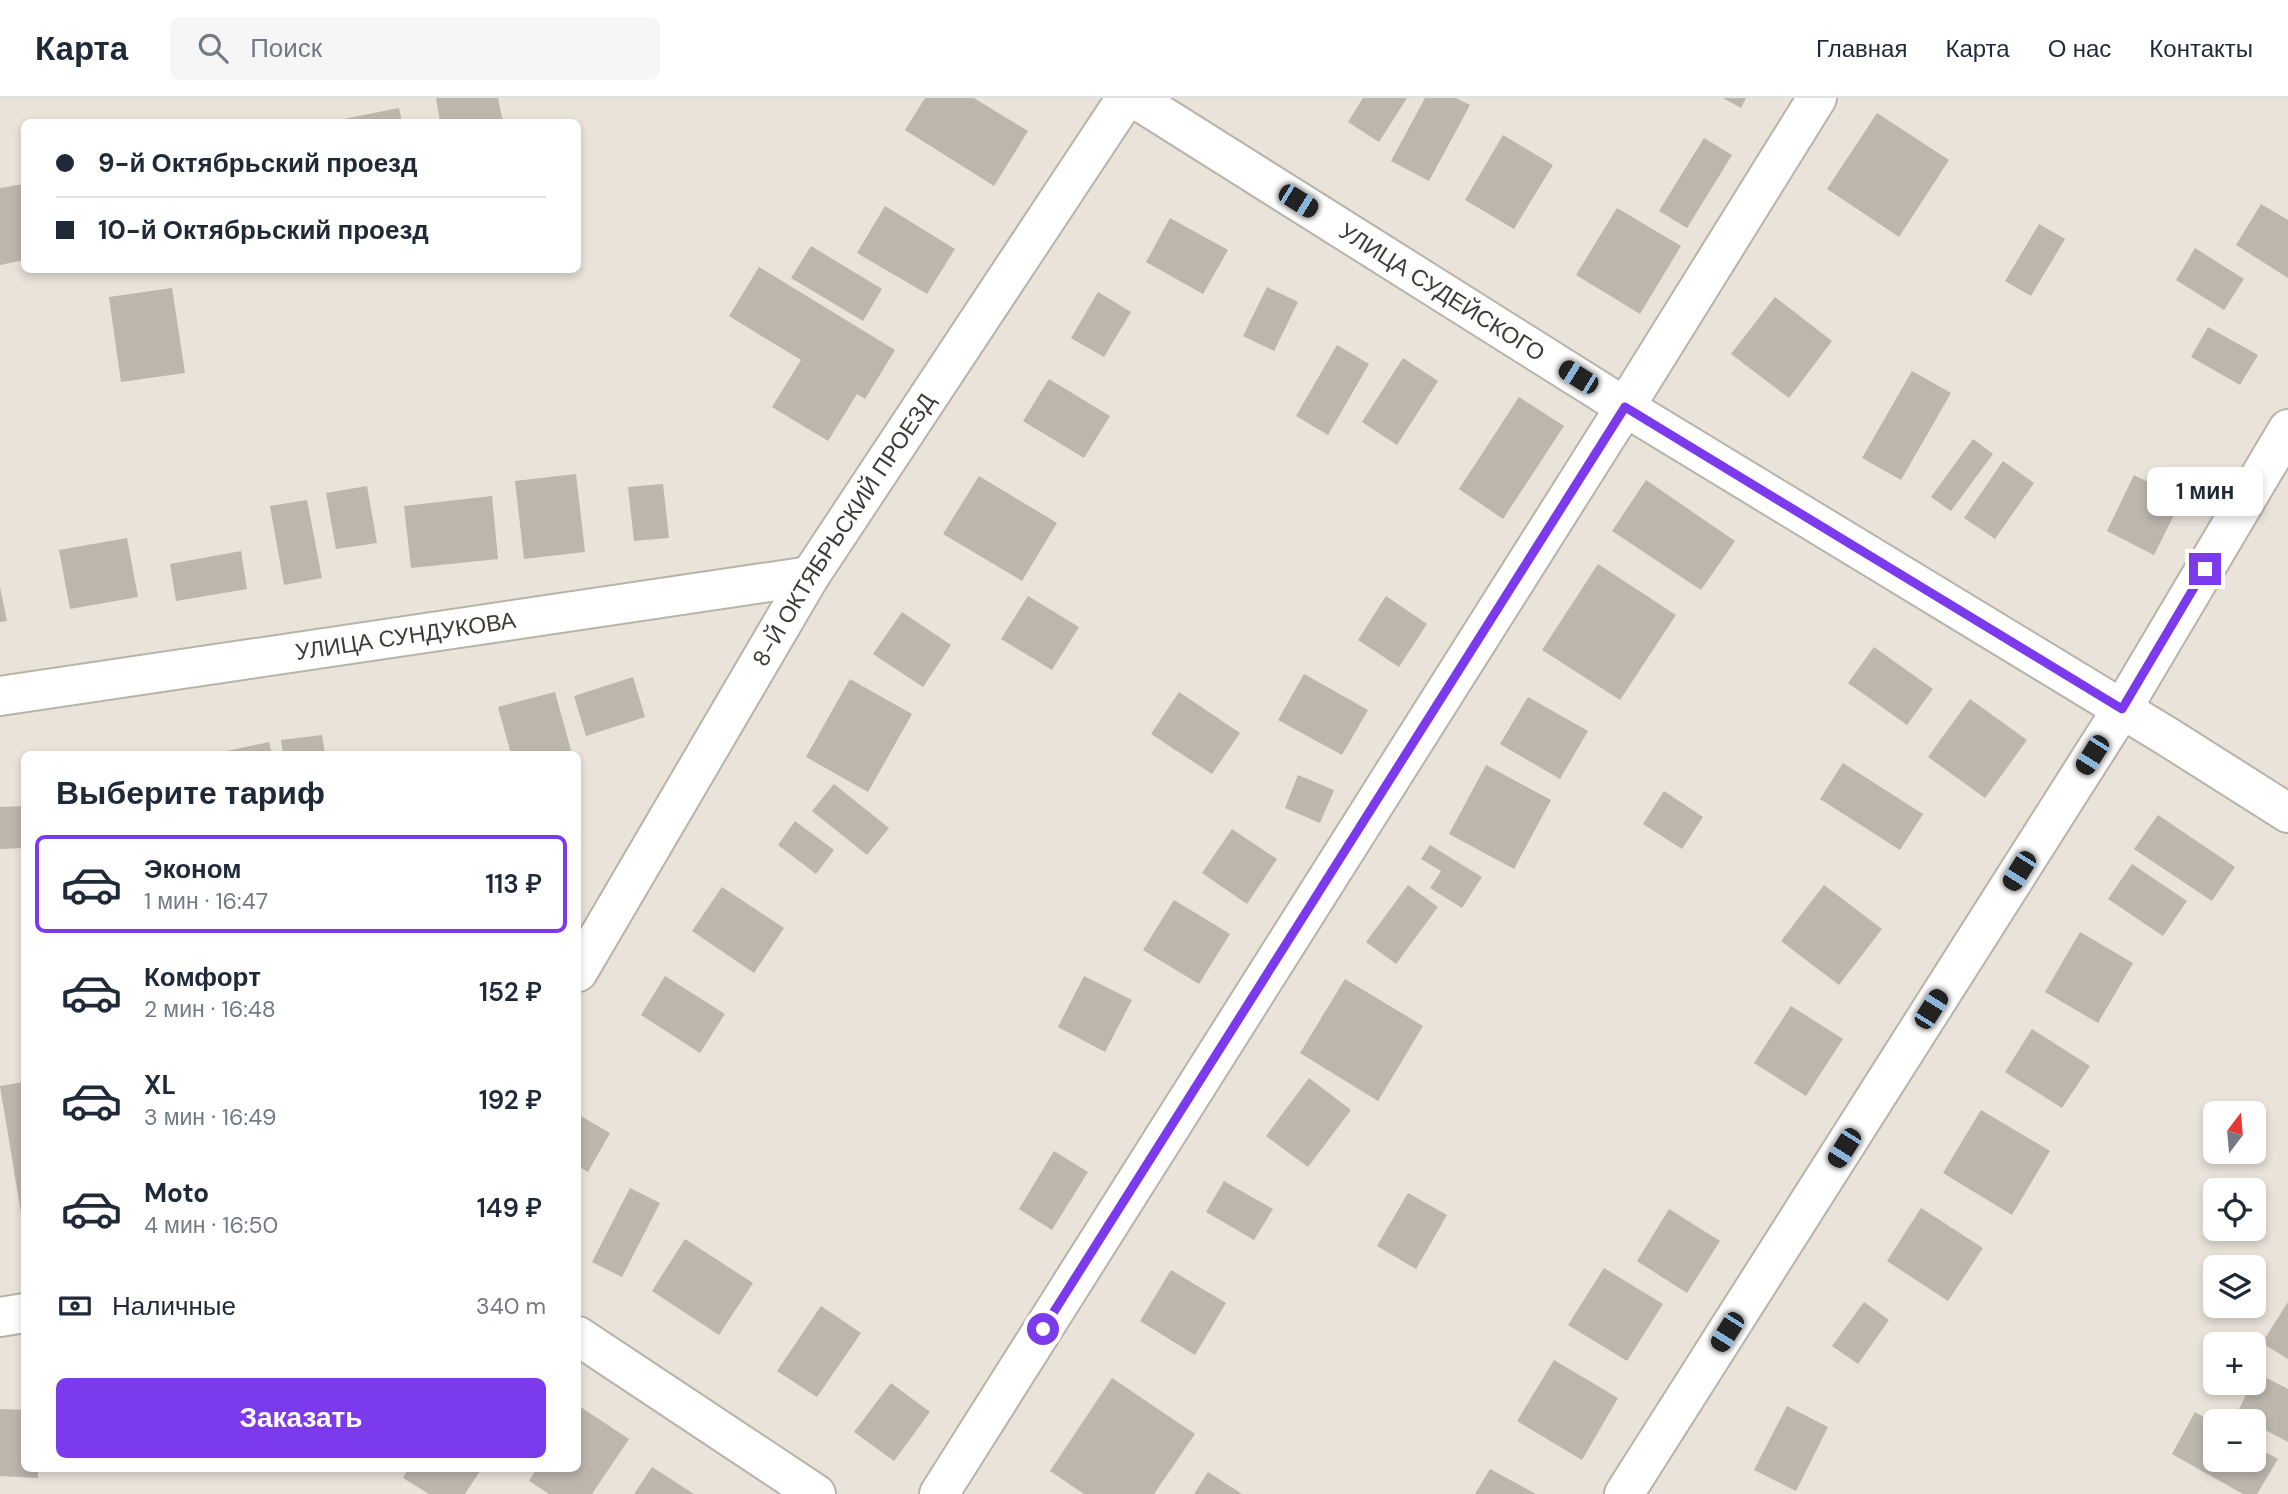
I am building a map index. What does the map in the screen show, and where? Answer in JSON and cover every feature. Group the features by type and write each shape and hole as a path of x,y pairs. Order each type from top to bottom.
{"street":[{"name":"8-Й ОКТЯБРЬСКИЙ ПРОЕЗД","path":"581,967 810,576 1126,98"},
{"name":"УЛИЦА СУДЕЙСКОГО","path":"1134,98 1625,407 2288,813"},
{"path":"939,1494 1817,98"},
{"path":"1624,1494 2122,709 2288,429"},
{"name":"УЛИЦА СУНДУКОВА","path":"0,696 810,576"},
{"path":"0,1317 21,1314"},
{"path":"581,1338 816,1494"}],"building":[{"path":"436,98 498,98 502,119 440,119"},
{"path":"925,98 974,98 1028,131 994,186 905,130"},
{"path":"1363,98 1407,98 1379,142 1348,122"},
{"path":"1425,98 1456,98 1470,105 1429,181 1391,161"},
{"path":"1723,98 1746,98 1741,108"},
{"path":"399,108 401,119 344,119"},
{"path":"1877,113 1949,160 1899,237 1827,189"},
{"path":"1503,135 1553,165 1514,229 1465,200"},
{"path":"1704,138 1732,155 1687,228 1659,211"},
{"path":"21,184 21,261 0,265 0,188"},
{"path":"2261,204 2288,220 2288,278 2236,245"},
{"path":"885,206 955,249 927,294 857,253"},
{"path":"1617,208 1681,246 1640,314 1576,275"},
{"path":"1170,218 1228,250 1203,294 1146,262"},
{"path":"2039,224 2065,239 2031,296 2005,281"},
{"path":"811,246 882,289 863,321 791,278"},
{"path":"2195,248 2244,279 2224,310 2176,280"},
{"path":"759,267 895,350 865,399 857,394 828,441 772,407 801,360 729,316"},
{"path":"1267,287 1298,302 1274,351 1243,336"},
{"path":"172,288 185,373 121,382 109,297"},
{"path":"1098,292 1131,312 1104,357 1071,338"},
{"path":"1775,297 1832,341 1789,398 1731,354"},
{"path":"2208,327 2258,355 2240,385 2191,357"},
{"path":"1337,345 1369,364 1328,435 1296,416"},
{"path":"1403,358 1438,381 1397,445 1362,422"},
{"path":"1912,371 1951,393 1901,480 1862,458"},
{"path":"1049,379 1110,416 1084,458 1023,421"},
{"path":"1519,397 1564,426 1503,519 1459,489"},
{"path":"1973,439 1993,454 1951,511 1931,497"},
{"path":"2003,461 2034,483 1995,539 1964,518"},
{"path":"576,474 585,552 524,559 515,481"},
{"path":"2134,475 2182,499 2154,555 2107,531"},
{"path":"979,476 1057,523 1022,581 943,534"},
{"path":"1646,480 1735,541 1701,590 1612,531"},
{"path":"663,484 669,538 634,541 628,487"},
{"path":"367,486 377,543 336,549 326,493"},
{"path":"492,496 498,559 411,568 404,506"},
{"path":"307,500 322,578 284,585 270,506"},
{"path":"127,538 138,597 70,609 59,550"},
{"path":"241,551 247,589 176,601 170,564"},
{"path":"1598,564 1676,615 1620,700 1542,650"},
{"path":"0,587 7,621 0,622"},
{"path":"1028,596 1079,627 1052,670 1001,639"},
{"path":"1386,596 1427,624 1399,667 1358,640"},
{"path":"902,612 951,645 923,687 873,654"},
{"path":"1874,647 1933,689 1907,725 1848,683"},
{"path":"1304,674 1368,710 1342,755 1278,720"},
{"path":"633,677 645,717 586,736 574,696"},
{"path":"850,679 912,714 868,792 806,757"},
{"path":"555,692 571,751 510,751 498,707"},
{"path":"1179,692 1240,733 1212,774 1151,734"},
{"path":"1528,697 1588,731 1560,779 1500,744"},
{"path":"1970,699 2027,740 1985,798 1928,757"},
{"path":"322,735 325,751 283,751 281,740"},
{"path":"269,742 271,751 226,751"},
{"path":"1843,763 1923,814 1900,850 1820,799"},
{"path":"1486,765 1551,800 1514,869 1449,834"},
{"path":"1298,775 1334,790 1320,823 1285,808"},
{"path":"834,784 889,828 867,855 812,811"},
{"path":"1664,791 1703,817 1682,849 1643,824"},
{"path":"21,806 21,848 0,849 0,807"},
{"path":"2158,815 2235,867 2212,901 2134,849"},
{"path":"795,821 834,850 816,874 778,845"},
{"path":"1232,829 1277,859 1247,904 1202,873"},
{"path":"1430,845 1482,877 1462,908 1430,888 1441,871 1421,859"},
{"path":"2132,864 2187,901 2163,936 2108,899"},
{"path":"1408,885 1438,907 1396,964 1366,942"},
{"path":"1824,885 1882,929 1839,985 1781,941"},
{"path":"722,887 784,928 754,973 692,931"},
{"path":"1174,900 1230,934 1199,984 1143,950"},
{"path":"2080,932 2133,963 2098,1023 2045,992"},
{"path":"665,976 725,1014 700,1053 641,1015"},
{"path":"1084,976 1132,1000 1105,1052 1058,1027"},
{"path":"1345,979 1423,1026 1378,1101 1300,1053"},
{"path":"1791,1006 1843,1039 1806,1096 1754,1063"},
{"path":"2032,1029 2090,1066 2062,1108 2005,1072"},
{"path":"1309,1078 1351,1110 1308,1167 1266,1136"},
{"path":"21,1082 21,1213 0,1086"},
{"path":"1981,1110 2050,1151 2012,1215 1943,1173"},
{"path":"581,1116 610,1133 588,1172 581,1168"},
{"path":"1054,1151 1088,1172 1052,1230 1019,1209"},
{"path":"1224,1181 1273,1209 1254,1240 1206,1212"},
{"path":"630,1188 660,1203 622,1277 592,1262"},
{"path":"1408,1193 1447,1215 1416,1269 1377,1246"},
{"path":"1921,1208 1983,1248 1948,1301 1887,1261"},
{"path":"1669,1209 1720,1241 1687,1293 1637,1261"},
{"path":"685,1239 753,1283 719,1335 652,1291"},
{"path":"1604,1268 1663,1304 1627,1361 1568,1325"},
{"path":"1171,1270 1226,1303 1195,1355 1140,1321"},
{"path":"1864,1302 1889,1320 1858,1364 1832,1346"},
{"path":"2288,1302 2288,1359 2266,1345 2266,1337"},
{"path":"821,1306 861,1333 817,1397 777,1371"},
{"path":"1554,1360 1618,1398 1582,1460 1517,1421"},
{"path":"1112,1378 1195,1434 1154,1494 1084,1494 1050,1471"},
{"path":"2266,1378 2288,1389 2288,1442 2266,1430 2266,1409 2239,1409 2246,1395 2266,1395"},
{"path":"891,1383 930,1412 894,1461 854,1432"},
{"path":"1787,1406 1828,1427 1796,1491 1754,1470"},
{"path":"581,1407 629,1439 592,1494 549,1494 529,1481 535,1472 581,1472"},
{"path":"0,1409 21,1410 21,1472 38,1472 38,1478 0,1476"},
{"path":"2195,1412 2203,1417 2203,1471 2172,1454"},
{"path":"2266,1452 2278,1459 2257,1494 2243,1494 2204,1472 2266,1472"},
{"path":"652,1467 694,1494 634,1494"},
{"path":"1490,1469 1536,1494 1475,1494"},
{"path":"407,1472 479,1472 465,1494 429,1494 403,1478"},
{"path":"1208,1472 1242,1494 1194,1494"}],"route":[{"path":"1043,1329 1625,407 2122,709 2205,569"}]}
